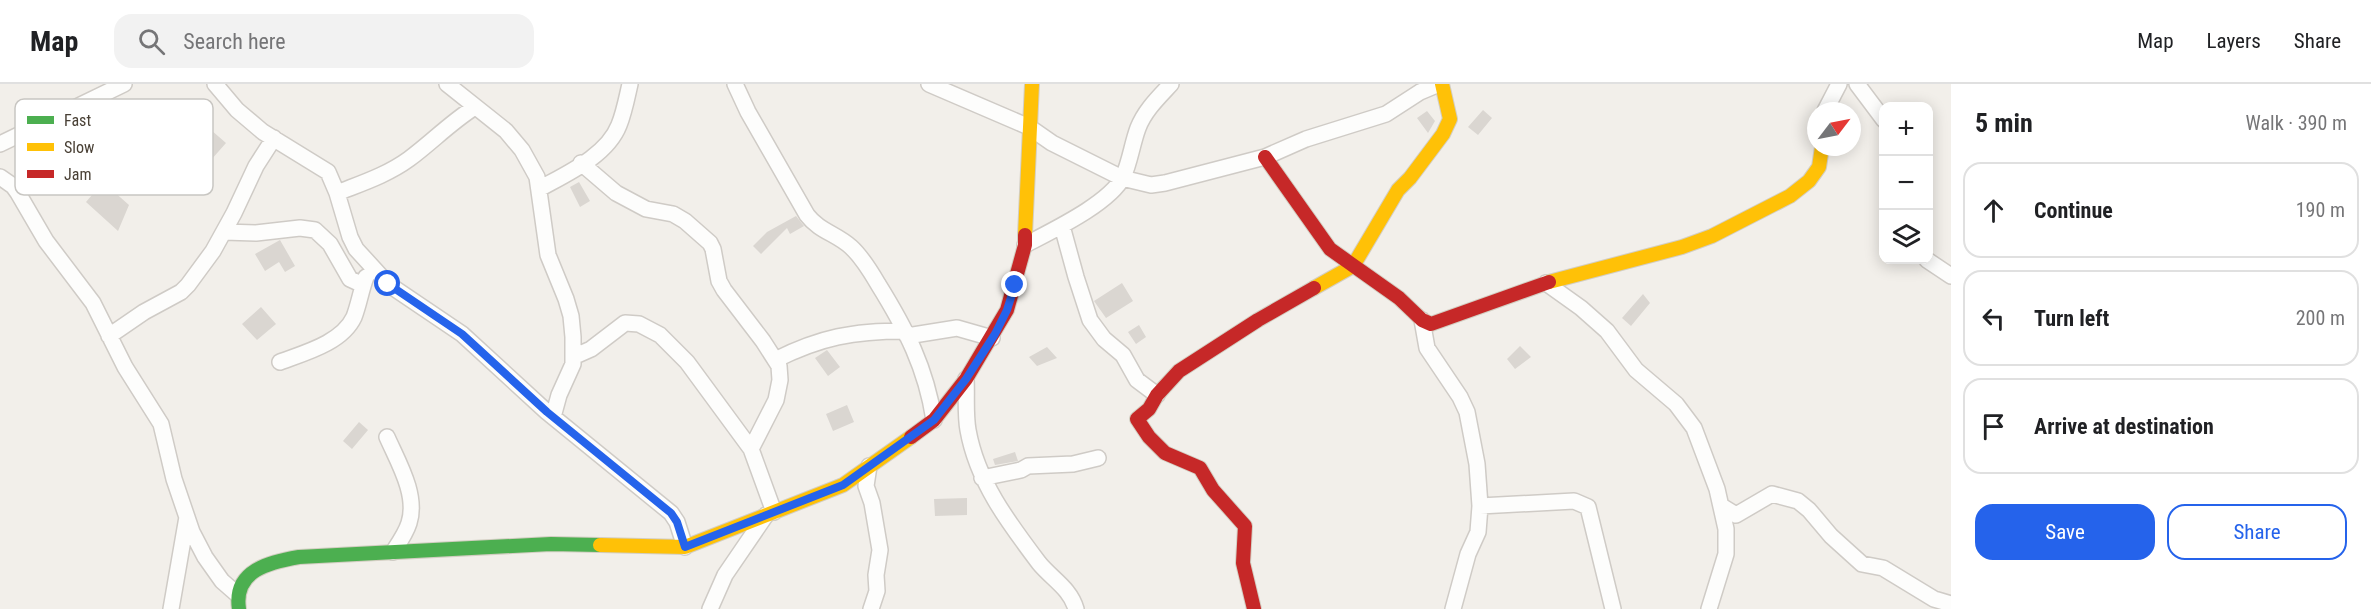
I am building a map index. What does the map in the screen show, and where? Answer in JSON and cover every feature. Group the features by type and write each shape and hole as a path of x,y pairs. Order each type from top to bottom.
{"street":[{"path":"93,99 124,84"},
{"path":"214,84 237,110 274,138 322,167 332,180 356,249 388,284 462,334 553,417 671,513 677,522 685,547"},
{"path":"447,84 506,132 522,150 537,177 548,255 561,284 571,316 573,364 559,394 553,417"},
{"path":"539,189 597,153 619,126 630,84"},
{"path":"735,84 748,112 807,215 819,228 852,248 873,276 906,333 929,389 934,420"},
{"path":"929,84 1029,127 1052,143 1122,178 1150,185 1265,157 1306,139 1386,114 1420,92 1441,84 1450,119 1443,134 1410,178 1398,190 1353,266 1223,341 1179,371 1157,395 1149,409 1138,417 1137,421 1150,439 1168,454 1177,460 1200,468 1213,490 1245,526 1243,563 1254,609"},
{"path":"238,602 247,577 261,564 299,557 551,544 685,547 843,485 934,420 966,379 1007,310 1025,245 1032,84"},
{"path":"1025,245 1062,226 1099,201 1122,178 1145,113 1171,84"},
{"path":"1829,102 1839,84"},
{"path":"1861,87 1879,113"},
{"path":"337,193 374,179 399,165 420,150 445,127 475,107"},
{"path":"0,144 15,137"},
{"path":"109,336 144,312 181,292 202,267 224,232 256,165 274,138"},
{"path":"1265,157 1330,249 1399,298 1422,320 1434,324 1546,283 1682,247 1712,236 1790,196 1809,181 1819,167 1821,156"},
{"path":"581,163 599,180 635,204 646,209 673,214 705,238 713,249 719,280 724,290 779,366 780,380 776,400 751,449"},
{"path":"0,177 15,189"},
{"path":"19,195 46,241 93,303 125,367 161,424 174,479 187,516 205,557 238,602"},
{"path":"1062,226 1090,320 1104,339 1122,355 1137,380 1157,395"},
{"path":"224,232 256,233 300,228 315,230 330,244 350,279 363,285"},
{"path":"1933,264 1951,276"},
{"path":"280,362 324,344 346,328 354,317 369,265"},
{"path":"1546,283 1581,308 1606,332 1636,370 1664,393 1684,414 1699,441 1723,507 1726,529 1726,554 1709,609"},
{"path":"1422,320 1427,348 1460,397 1467,412 1478,464 1480,506 1478,532 1468,554 1453,609"},
{"path":"573,357 591,349 625,323 632,322 652,330 671,343 751,449 770,514"},
{"path":"775,360 820,340 868,332 906,333 957,328 992,338"},
{"path":"966,379 968,428 975,461 982,478 1024,543 1047,572 1070,593 1076,609"},
{"path":"387,437 410,495 411,510 410,522 393,552"},
{"path":"982,478 1021,470 1028,466 1072,464 1098,458"},
{"path":"869,466 866,486 872,503 880,550 876,575 877,591 871,609"},
{"path":"1723,507 1736,515 1772,494 1798,501 1862,564 1883,568 1934,599 1951,604"},
{"path":"1480,506 1574,501 1588,507 1613,609"},
{"path":"710,609 725,576 770,514"},
{"path":"171,609 187,516"}],"building":[{"path":"1483,110 1492,118 1478,135 1468,127"},
{"path":"1427,111 1435,121 1428,133 1417,118"},
{"path":"213,132 226,143 213,158"},
{"path":"579,182 590,201 580,207 570,187"},
{"path":"92,195 118,195 129,205 118,231 86,202"},
{"path":"796,216 804,226 790,234 787,228 761,254 753,246 767,232"},
{"path":"280,240 295,266 285,272 279,262 265,271 255,254"},
{"path":"1122,283 1133,301 1106,318 1094,301"},
{"path":"1643,294 1650,303 1631,326 1622,318"},
{"path":"261,307 276,324 257,340 242,324"},
{"path":"1139,325 1146,337 1136,344 1128,332"},
{"path":"1520,346 1531,357 1515,369 1507,359"},
{"path":"1047,347 1057,358 1037,366 1029,357"},
{"path":"827,350 840,367 828,376 815,358"},
{"path":"847,405 854,422 833,431 826,414"},
{"path":"359,422 368,430 352,449 343,441"},
{"path":"1015,452 1018,461 995,465 993,459"},
{"path":"967,498 967,515 935,516 934,499"}],"traffic: fast":[{"path":"239,609 242,585 256,570 266,565 299,557 551,544 600,545"}],"traffic: slow":[{"path":"1025,235 1032,84"},
{"path":"1314,288 1353,266 1398,190 1410,178 1443,134 1450,119 1442,84"},
{"path":"1549,282 1682,247 1712,236 1790,196 1809,181 1819,167 1821,156"},
{"path":"600,545 685,547 843,485 911,437"}],"traffic: jam":[{"path":"1265,157 1330,249 1399,298 1422,320 1431,324 1549,282"},
{"path":"911,437 934,420 966,379 1007,310 1025,245 1025,235"},
{"path":"1254,609 1243,563 1245,526 1213,490 1200,468 1165,453 1149,437 1137,419 1149,409 1157,395 1179,371 1258,320 1314,288"}],"route":[{"path":"388,284 462,334 547,412 671,513 677,522 685,547 843,485 934,420 966,379 995,334 1007,310 1015,285"}]}
